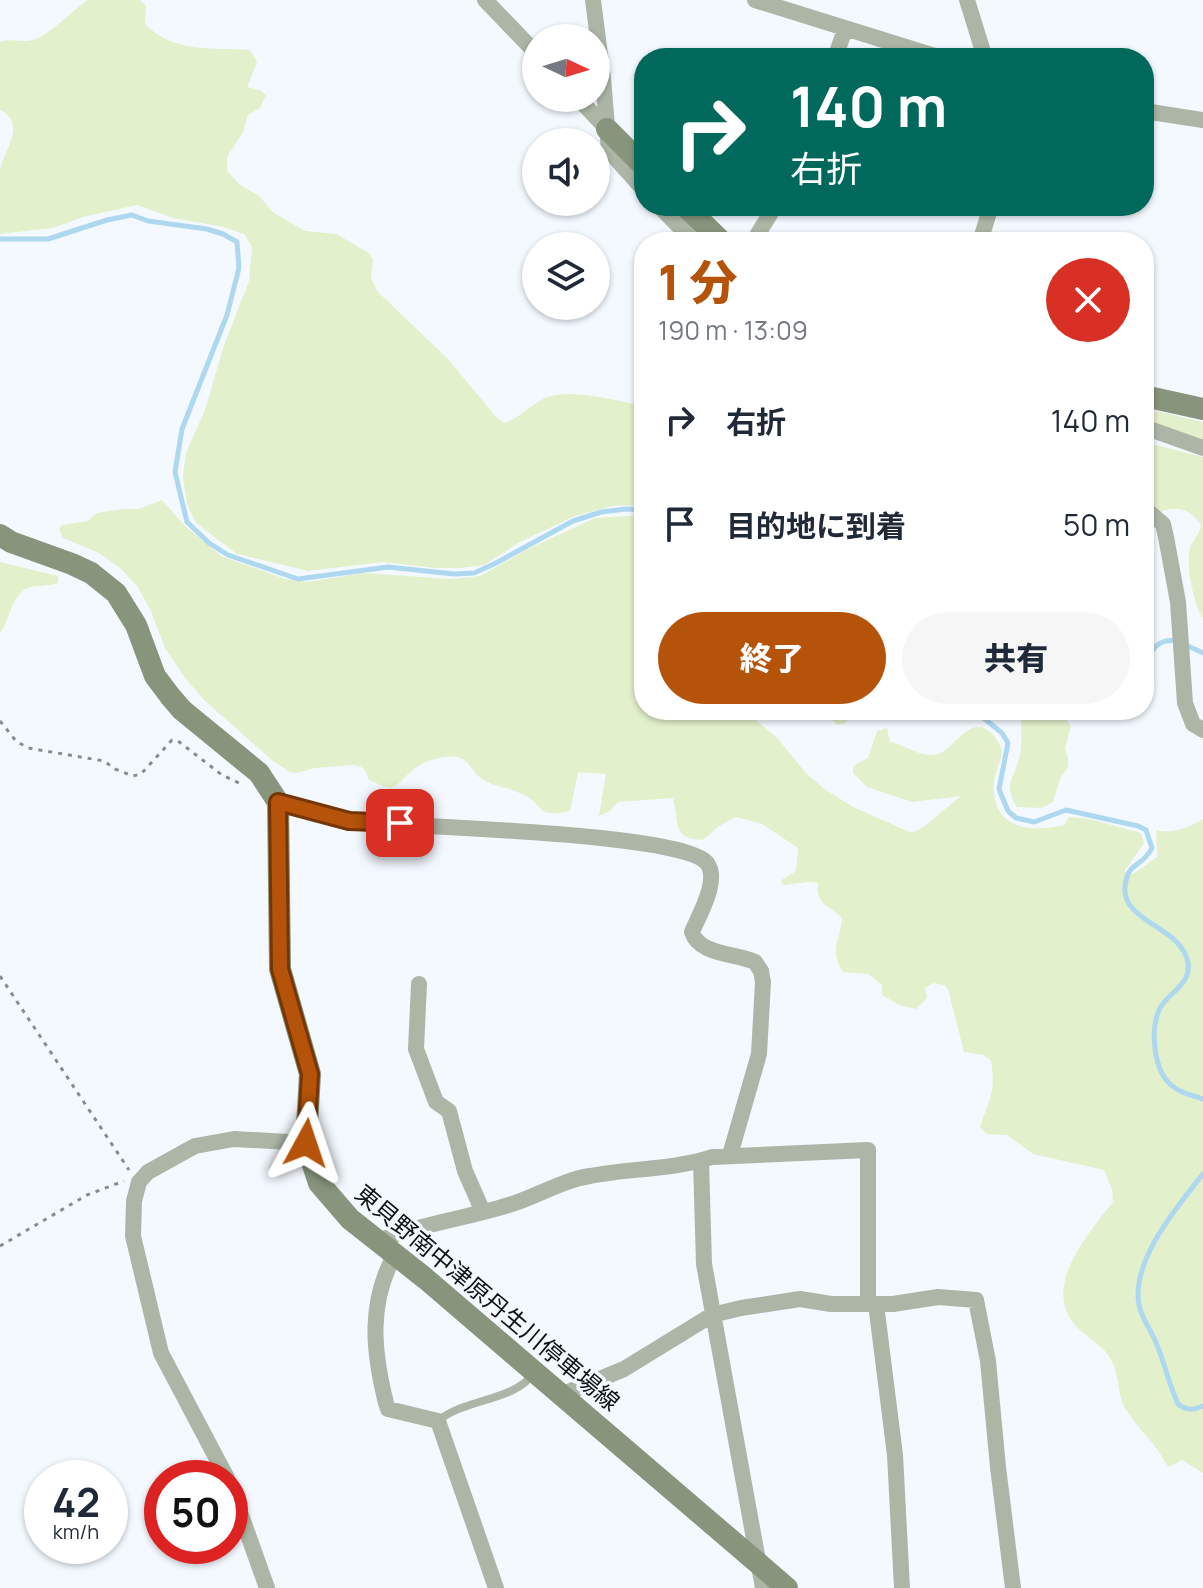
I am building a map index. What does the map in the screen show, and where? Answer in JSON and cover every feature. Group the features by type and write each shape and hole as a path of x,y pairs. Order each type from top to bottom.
{"main road":[{"path":"610,132 634,156"},
{"path":"695,216 712,232"},
{"path":"1154,398 1203,409"},
{"path":"0,535 20,547 91,573 116,593 136,625 155,676 170,696 182,710 259,773 278,802"},
{"name":"東貝野南中津原丹生川停車場線","path":"278,802 280,969 310,1074 306,1143 315,1173 329,1197 350,1219 787,1588"}],"street":[{"path":"485,0 522,38"},
{"path":"593,0 607,128"},
{"path":"755,0 908,48"},
{"path":"967,0 982,48"},
{"path":"838,48 845,29"},
{"path":"591,112 606,128"},
{"path":"1154,113 1203,120"},
{"path":"610,153 634,180"},
{"path":"669,216 684,232"},
{"path":"1154,431 1203,448"},
{"path":"1154,516 1163,524 1178,602 1189,716 1193,724 1203,730"},
{"path":"278,802 349,821 598,838 678,850 701,858 710,869 710,886 692,932 694,939 705,948 755,962 763,982 759,1054 730,1155"},
{"path":"419,984 416,1049 436,1102 449,1111 465,1171 483,1212"},
{"path":"217,1460 161,1353 133,1236 132,1213 139,1182 157,1166 195,1146 221,1139 306,1143"},
{"path":"496,1588 438,1421 395,1412 388,1409 386,1403 376,1361 375,1330 387,1248 404,1231 516,1202 572,1180 730,1155 868,1150 872,1304 895,1455 902,1588"},
{"path":"701,1161 702,1239 712,1315 763,1588"},
{"path":"561,1395 624,1369 712,1315 741,1308 800,1299 819,1303 872,1304 938,1297 976,1300 988,1361 1013,1588"},
{"path":"248,1535 267,1588"}],"lane":[{"path":"438,1421 450,1413 524,1385 534,1372"}],"path":[{"path":"0,721 16,741 28,748 104,761 133,776 141,774 172,740 178,741 222,775 249,788"},
{"path":"0,976 139,1182"},
{"path":"0,1246 87,1195 124,1181 139,1182"}],"green space":[{"path":"87,0 140,0 146,6 145,24 168,40 194,47 250,50 257,62 247,87 266,95 260,108 248,115 243,132 227,157 227,171 240,185 258,195 274,213 305,231 336,234 369,253 373,260 371,278 377,291 448,359 497,418 505,423 543,399 565,394 634,404 634,505 612,506 575,516 520,542 484,565 460,568 383,562 308,571 237,554 196,523 187,504 183,477 186,453 205,410 223,348 249,281 252,247 244,234 224,227 173,218 137,205 83,217 53,228 0,234 0,170 13,130 12,122 0,110 0,42 29,41 52,29"},
{"path":"1154,413 1203,422 1203,442 1154,424"},
{"path":"1154,445 1203,457 1203,618 1194,595 1189,564 1190,548 1201,525 1184,510 1161,512 1154,508"},
{"path":"162,500 184,525 221,556 285,579 307,582 363,573 450,579 480,576 528,549 595,518 634,516 634,720 756,720 778,739 823,788 853,807 912,833 961,796 912,802 867,787 853,773 853,766 868,758 877,731 887,728 890,742 931,755 943,751 965,732 977,727 984,728 996,738 1002,749 994,782 999,810 1006,818 1015,824 1038,828 1064,825 1069,817 1090,819 1141,833 1144,843 1124,872 1133,874 1157,857 1156,830 1180,829 1203,819 1203,1473 1182,1460 1169,1467 1167,1465 1125,1408 1116,1371 1108,1355 1068,1316 1064,1299 1065,1281 1071,1264 1091,1230 1113,1202 1112,1189 1104,1170 1033,1154 1007,1135 986,1134 980,1126 992,1087 991,1061 984,1055 964,1052 948,989 933,983 925,988 927,998 916,1009 899,1005 882,995 882,985 868,974 843,972 836,957 842,918 821,900 818,883 784,885 780,881 796,871 798,848 762,824 736,817 703,840 685,836 678,828 673,798 618,802 610,811 599,816 606,774 578,772 570,811 551,813 542,810 522,794 482,779 467,762 455,757 423,763 390,787 368,779 365,770 356,765 289,772 205,701 185,678 165,648 137,586 119,567 99,553 63,538 59,528 88,521 96,513 139,509"},
{"path":"0,562 58,576 58,583 30,587 21,593 0,634"},
{"path":"832,720 848,720 845,723 838,725"},
{"path":"1021,720 1066,720 1071,726 1065,749 1068,767 1060,779 1053,802 1042,808 1017,807 1011,793 1021,744"}],"waterway":[{"path":"0,239 48,239 132,215 148,221 207,229 237,242 239,268 227,315 182,429 175,472 187,522 209,543 228,555 298,579 388,567 474,573 573,521 601,512 634,509"},
{"path":"1154,648 1161,643 1176,641"},
{"path":"1186,645 1203,653"},
{"path":"986,720 1002,733 1008,743 999,789 1008,811 1016,818 1034,822 1066,810 1146,830 1152,848 1128,874 1125,890 1128,903 1173,939 1183,949 1188,963 1186,977 1164,1002 1157,1016 1154,1037 1157,1058 1170,1084 1181,1092 1203,1099"},
{"path":"1203,1174 1158,1235 1142,1270 1138,1288 1140,1310 1157,1345 1178,1404 1190,1409 1203,1406"}],"route":[{"path":"306,1143 310,1074 280,969 278,802 349,821 400,823"}]}
